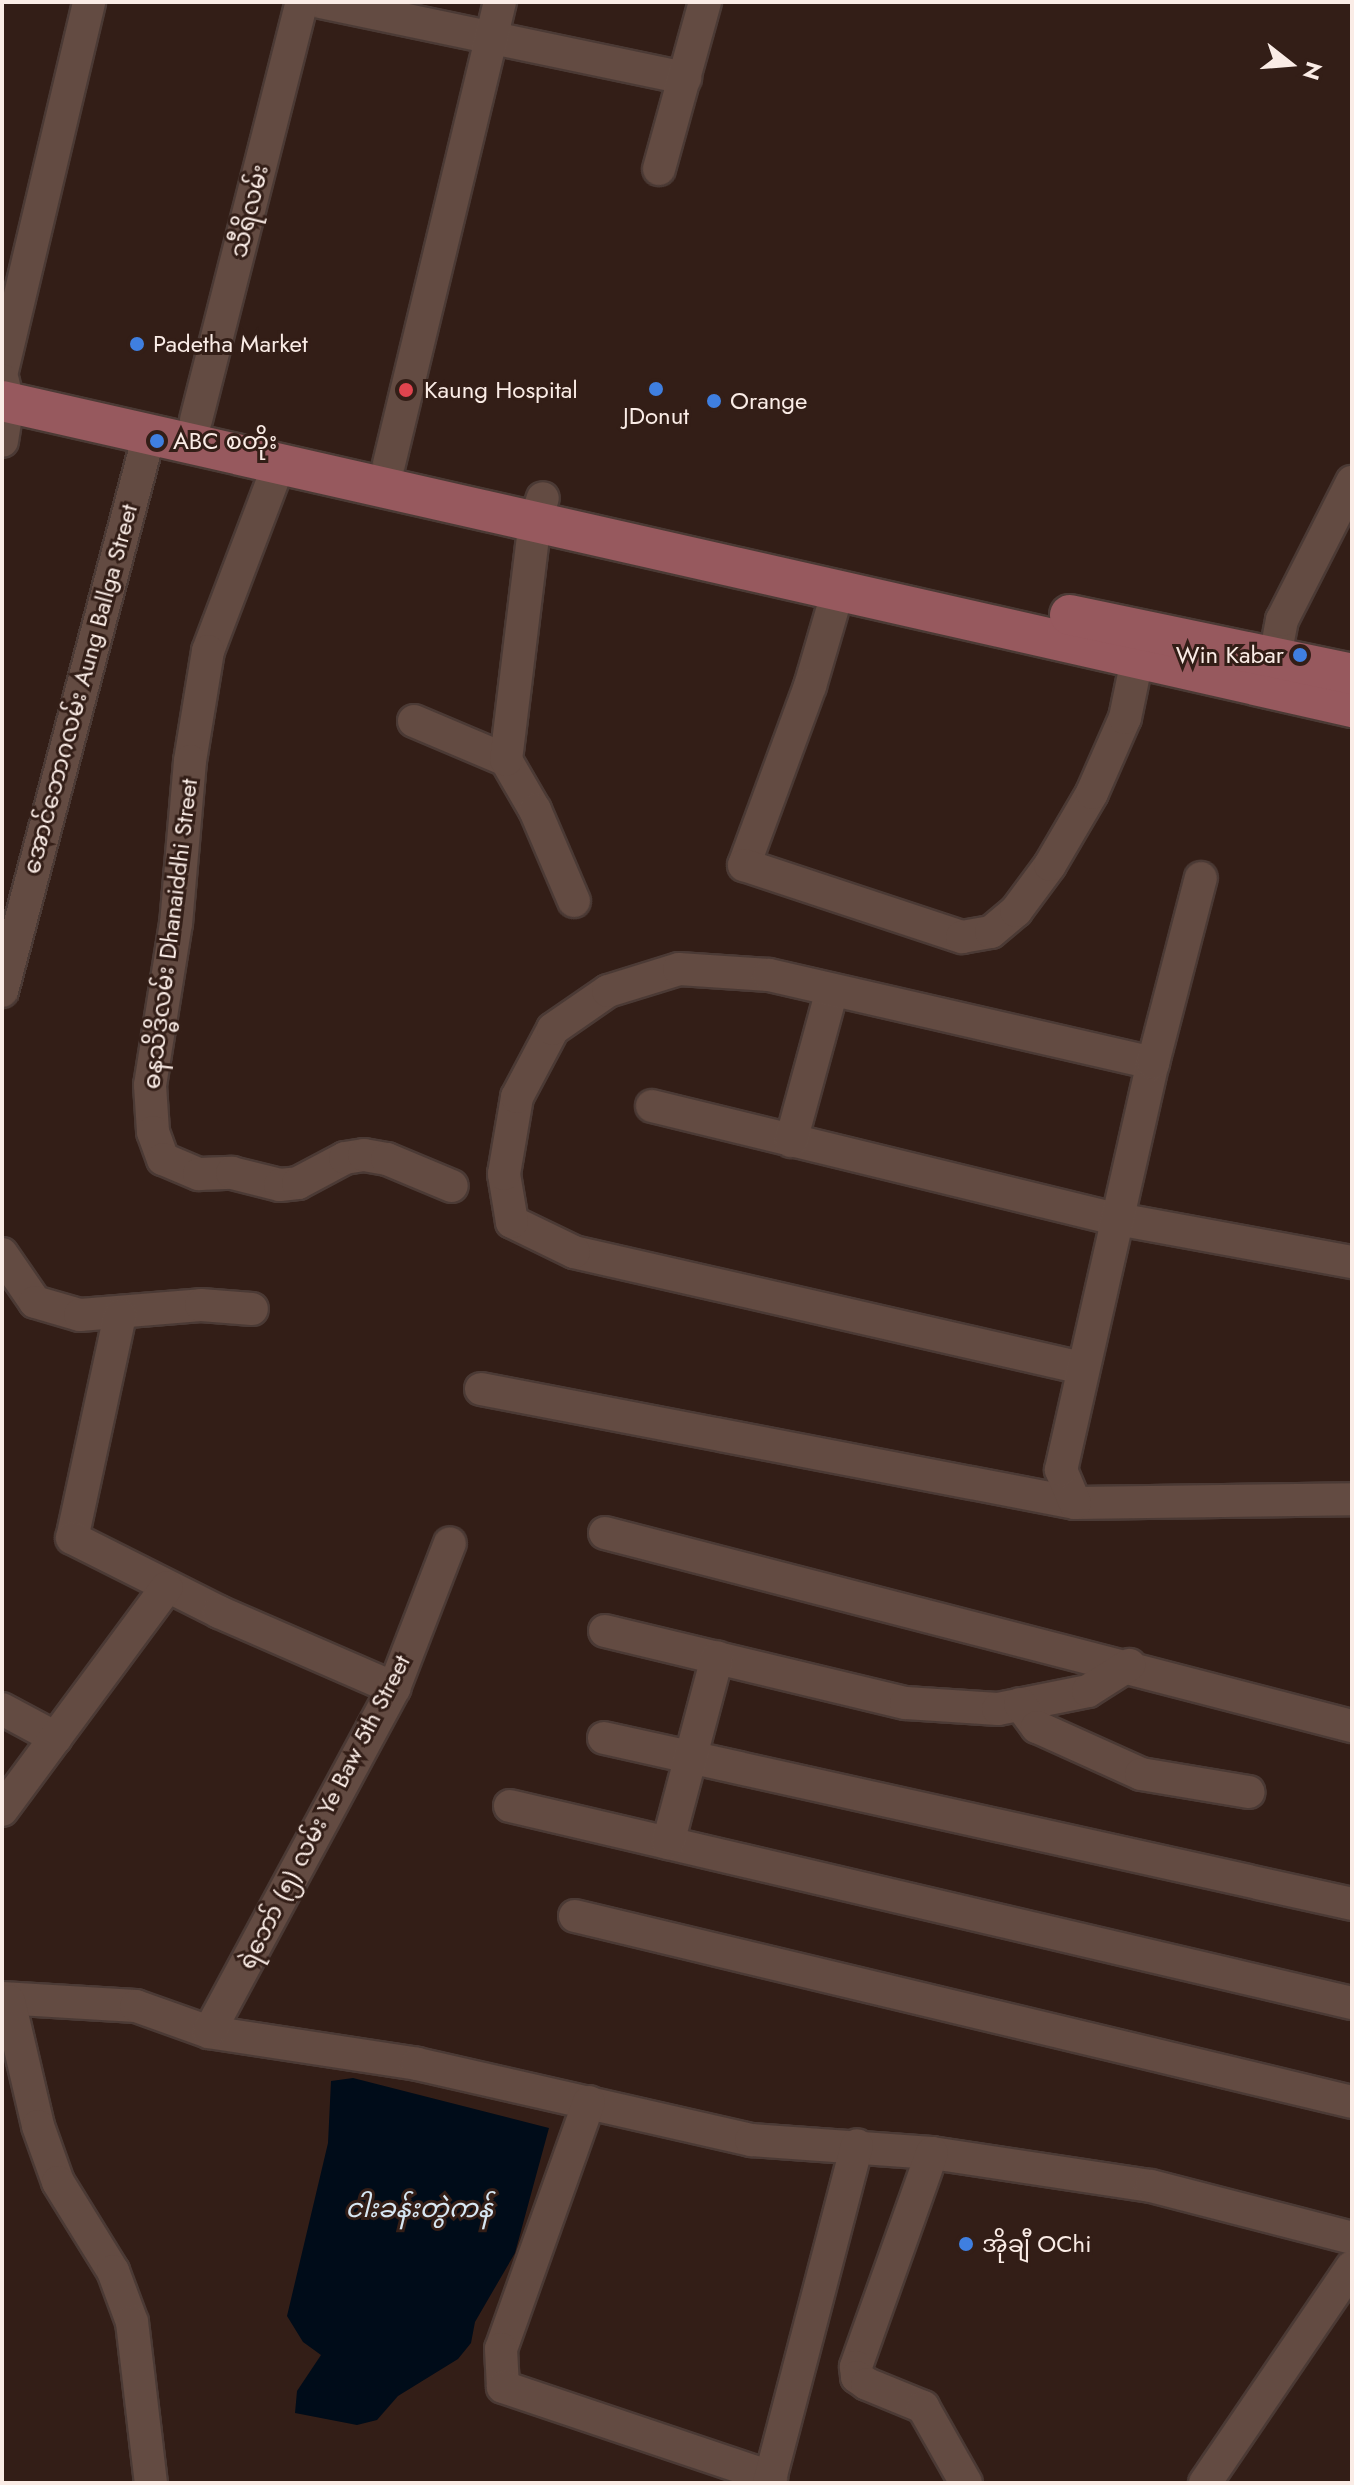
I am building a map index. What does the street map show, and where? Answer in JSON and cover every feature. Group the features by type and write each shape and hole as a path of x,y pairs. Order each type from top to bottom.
{"main road":[{"path":"3,395 196,420 389,464 539,510 839,587 1140,644"},
{"path":"3,395 149,435 279,464 843,569 1272,674 1352,707"},
{"path":"1272,674 1352,674"}],"street":[{"path":"3,395 89,2"},
{"name":"သီရိလမ်း","path":"196,420 302,2"},
{"path":"321,2 685,78"},
{"path":"389,464 500,2"},
{"path":"659,169 705,2"},
{"name":"အောင်ဘောဂလမ်း Aung Ballga Street","path":"2,991 149,435"},
{"name":"ဓနသိဒ္ဓိလမ်း Dhanaiddhi Street","path":"279,464 208,651 190,761 176,923 150,1085 153,1132 163,1159 199,1174 232,1173 280,1185 298,1183 345,1158 364,1155 387,1159 452,1186"},
{"path":"1272,674 1282,620 1352,482"},
{"path":"506,760 539,510"},
{"path":"839,587 810,686 744,865 962,937 991,932 1016,911 1050,865 1092,793 1125,718 1140,644"},
{"path":"414,721 506,760 535,810 574,901"},
{"path":"1075,1503 1061,1470 1153,1063 1201,878"},
{"path":"1082,1368 574,1252 512,1222 504,1174 517,1097 553,1029 608,991 679,969 769,975 1153,1063"},
{"path":"791,1141 832,990"},
{"path":"652,1106 1117,1219 1352,1262"},
{"path":"2,1254 35,1302 94,1317 201,1305 252,1309"},
{"path":"120,1315 72,1538 167,1587 394,1688"},
{"path":"481,1389 1075,1503 1352,1499"},
{"path":"605,1533 1129,1665 1352,1726"},
{"name":"ရဲဘော် (၅) လမ်း Ye Baw 5th Street","path":"209,2032 394,1688 450,1543"},
{"path":"2,1810 167,1587"},
{"path":"605,1631 906,1703 998,1709 1088,1691 1129,1665"},
{"path":"668,1843 717,1657"},
{"path":"1020,1704 1037,1727 1141,1774 1248,1792"},
{"path":"2,1709 56,1738"},
{"path":"604,1738 1352,1904"},
{"path":"510,1806 1352,2003"},
{"path":"575,1916 1352,2102"},
{"path":"151,2483 132,2322 113,2271 58,2182 38,2126 6,1999 136,2006 209,2032 417,2064 751,2140 857,2145 932,2153 1151,2186 1352,2238"},
{"path":"589,2102 501,2349 503,2387 770,2480 857,2145"},
{"path":"932,2153 856,2367 857,2377 923,2407 966,2483"},
{"path":"1205,2483 1352,2267"}],"water":[{"name":"ငါးခန်းတွဲကန်","path":"353,2078 549,2128 515,2253 475,2322 471,2343 458,2359 398,2396 377,2420 357,2425 295,2413 297,2391 321,2355 303,2342 287,2316 328,2143 331,2081"}],"place":[{"name":"Padetha Market","path":"137,344"},
{"name":"JDonut","path":"656,389"},
{"name":"Kaung Hospital","path":"406,390"},
{"name":"Orange","path":"714,401"},
{"name":"ABC စတိုး","path":"157,441"},
{"name":"Win Kabar","path":"1300,655"},
{"name":"အိုချီ OChi","path":"966,2244"}]}
